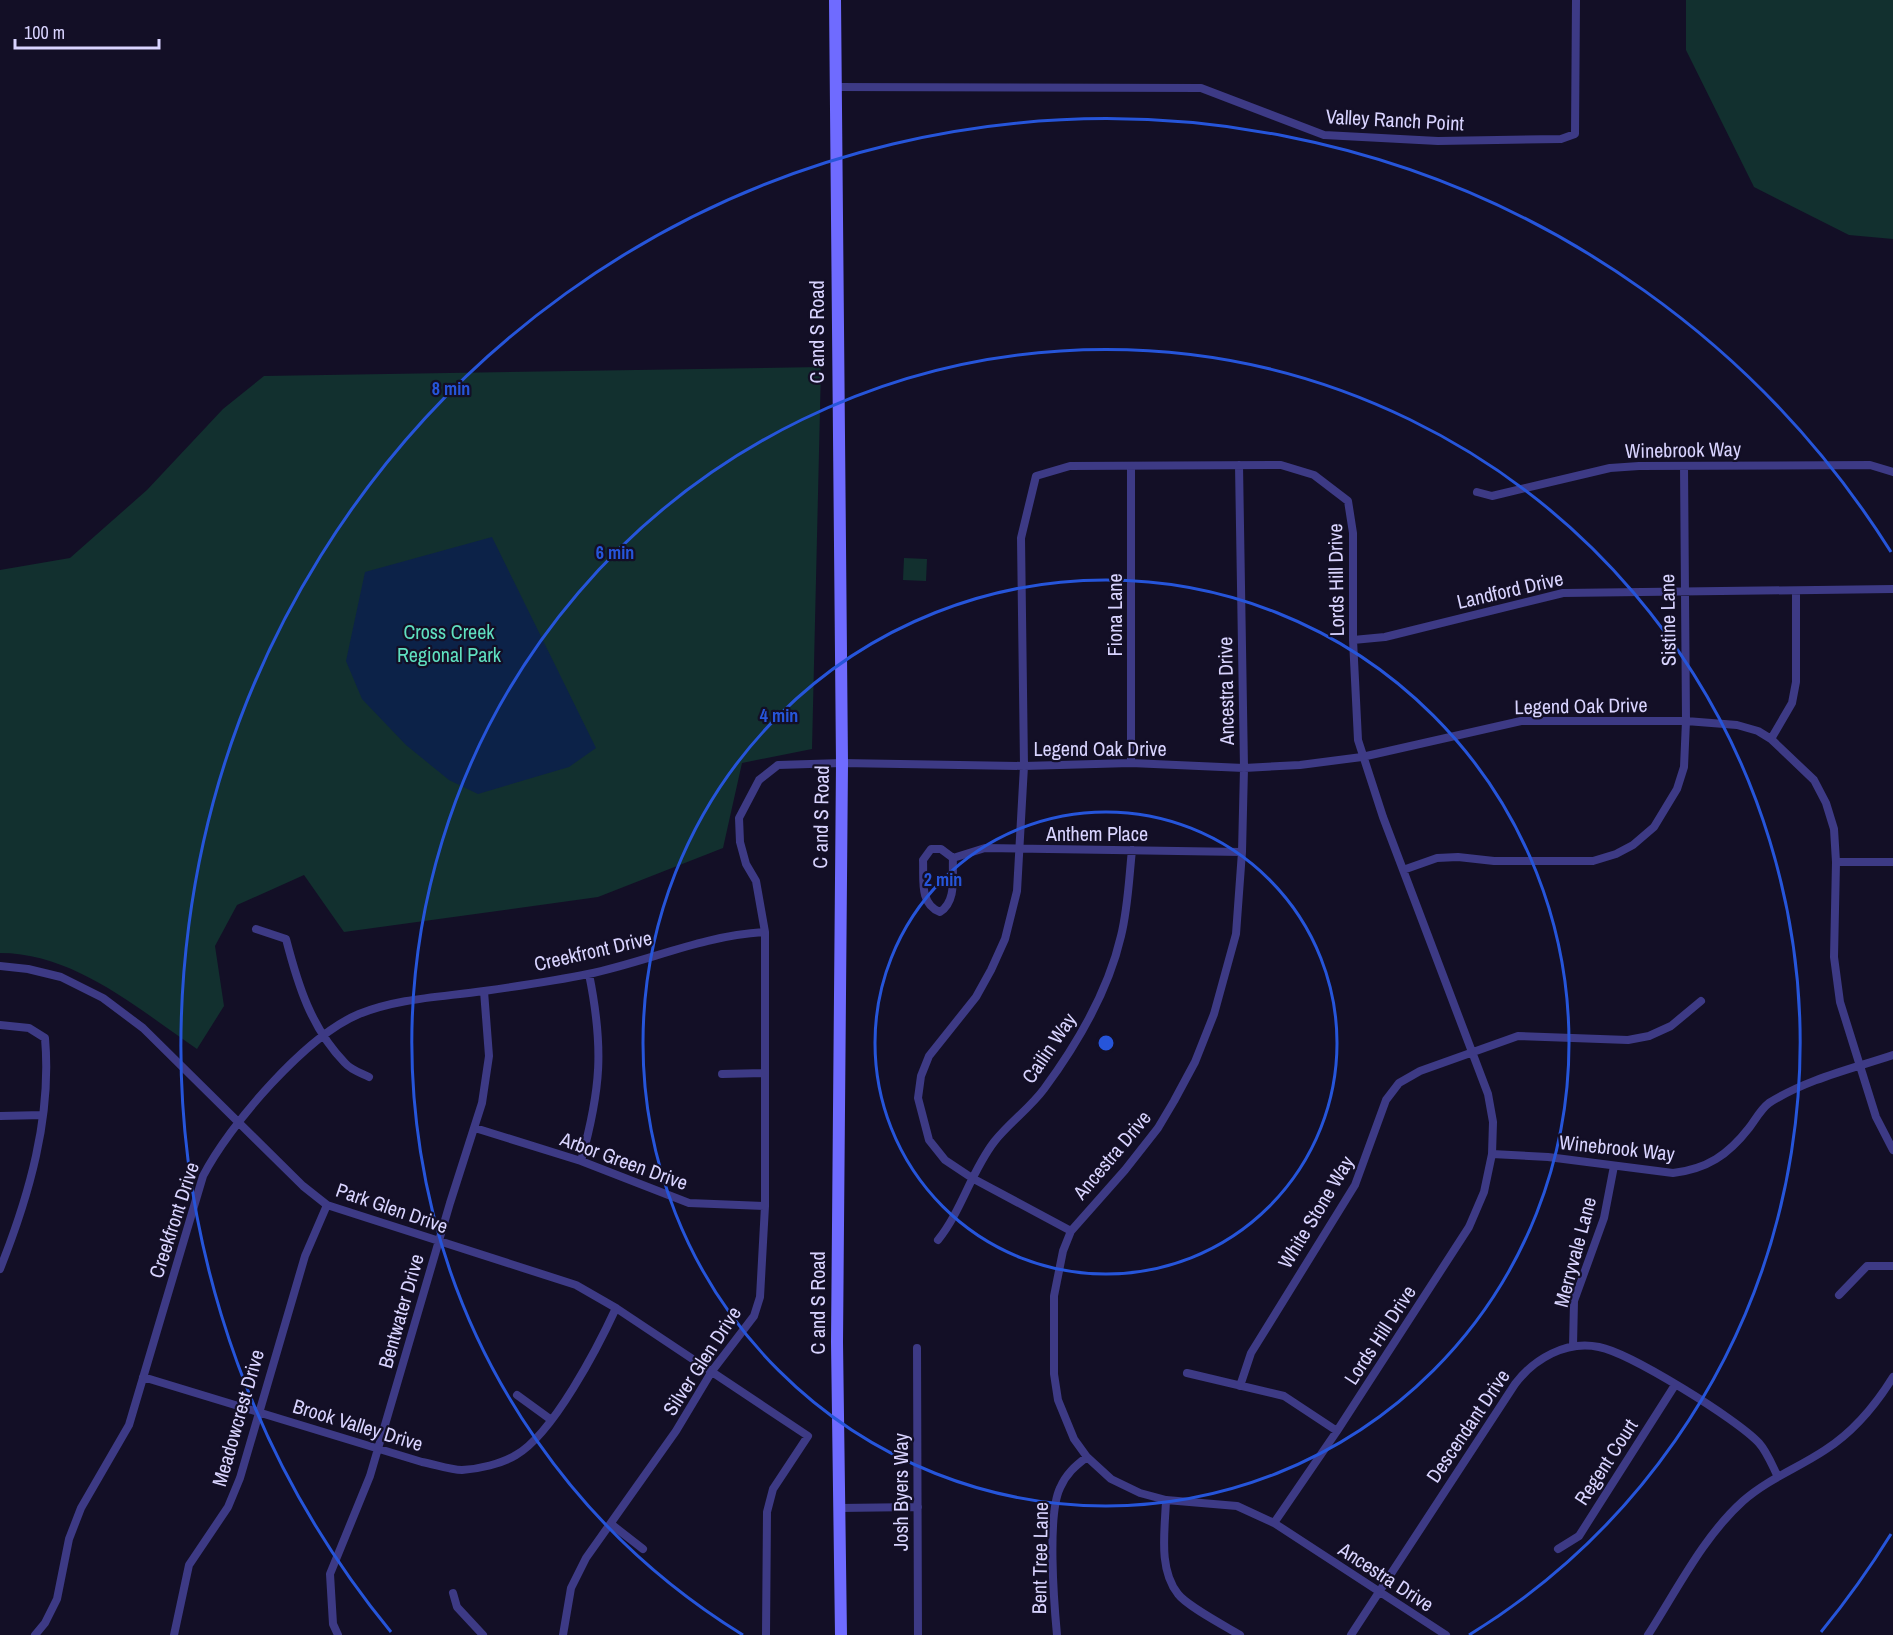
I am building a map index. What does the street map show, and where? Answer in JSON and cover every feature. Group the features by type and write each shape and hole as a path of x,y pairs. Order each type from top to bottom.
{"main road":[{"name":"C and S Road","path":"835,0 842,763 838,945 841,1635"}],"street":[{"name":"Valley Ranch Point","path":"835,87 1201,88 1324,135 1438,141 1561,139 1575,134 1576,0"},
{"name":"Lords Hill Drive","path":"1024,766 1021,538 1036,476 1070,466 1239,465 1281,465 1314,475 1348,501 1353,533 1355,711 1362,757 1471,1052"},
{"name":"Ancestra Drive","path":"1239,465 1244,768 1242,852 1236,934 1214,1014 1195,1062 1158,1128 1071,1231 1057,1269 1054,1296 1054,1374 1058,1400 1064,1418 1087,1457 1111,1479 1140,1493 1166,1500 1237,1506 1274,1523 1446,1635"},
{"name":"Winebrook Way","path":"1477,492 1492,496 1610,468 1684,465 1870,465 1893,472"},
{"name":"Sistine Lane","path":"1403,870 1437,858 1593,861 1616,854 1634,845 1654,827 1669,805 1684,767 1686,721 1684,465"},
{"name":"Fiona Lane","path":"1131,466 1131,763"},
{"name":"Landford Drive","path":"1353,639 1385,637 1563,593 1893,589"},
{"path":"1771,739 1792,703 1796,682 1796,591"},
{"name":"Legend Oak Drive","path":"842,763 1024,766 1131,763 1244,768 1300,765 1362,757 1521,721 1686,721 1737,725 1758,731 1771,739 1814,780 1826,803 1834,829 1836,980 1840,1002 1876,1117 1893,1150"},
{"name":"Silver Glen Drive","path":"563,1635 571,1588 586,1558 676,1431 712,1371 754,1317 760,1298 765,1206 765,932 756,881 746,864 740,842 739,818 759,780 778,765 842,763"},
{"path":"1024,766 1022,850 1017,891 1005,939 976,997 929,1056 921,1076 918,1098 929,1140 945,1160 972,1178 1071,1231"},
{"name":"Anthem Place","path":"953,858 986,848 1242,852"},
{"name":"Anthem Place","path":"931,849 941,849 953,858 952,897 946,908 940,912 930,909 925,901 923,860 931,849"},
{"name":"Cailin Way","path":"938,1240 952,1223 972,1178 995,1142 1042,1091 1092,1015 1111,971 1121,935 1132,850"},
{"path":"1836,862 1893,862"},
{"path":"256,929 286,939 301,996 324,1035 346,1065 369,1077"},
{"name":"Creekfront Drive","path":"35,1635 45,1623 57,1599 69,1539 81,1508 129,1425 203,1176 214,1154 260,1094 324,1035 358,1014 424,997 484,991 589,974 730,934 765,932"},
{"name":"Park Glen Drive","path":"0,966 28,969 61,977 102,998 143,1028 303,1186 327,1205 576,1285 616,1308 808,1436 773,1489 767,1512 766,1635"},
{"path":"581,1161 594,1111 600,1056 599,1021 589,974"},
{"name":"Bentwater Drive","path":"338,1635 333,1624 330,1574 370,1476 475,1128 486,1084 489,1056 484,991"},
{"name":"White Stone Way","path":"1240,1386 1251,1353 1355,1185 1386,1101 1399,1083 1420,1071 1518,1036 1628,1040 1649,1036 1671,1026 1701,1001"},
{"path":"0,1025 29,1028 45,1038 48,1072 40,1137 17,1226 0,1269"},
{"path":"1471,1052 1488,1094 1492,1122 1492,1154"},
{"name":"Winebrook Way","path":"1492,1154 1548,1157 1673,1173 1692,1171 1712,1163 1733,1148 1767,1105 1813,1080 1893,1055"},
{"path":"722,1074 765,1073"},
{"path":"0,1116 43,1115"},
{"name":"Arbor Green Drive","path":"475,1128 581,1161 689,1203 765,1206"},
{"name":"Lords Hill Drive","path":"1274,1523 1337,1431 1469,1227 1484,1192 1492,1154"},
{"name":"Merryvale Lane","path":"1573,1346 1574,1301 1604,1218 1614,1166"},
{"name":"Meadowcrest Drive","path":"174,1635 189,1565 228,1507 240,1478 305,1256 327,1205"},
{"path":"1839,1295 1867,1266 1893,1266"},
{"name":"Brook Valley Drive","path":"143,1377 422,1462 460,1470 487,1466 516,1455 536,1439 594,1357 616,1308"},
{"name":"Descendant Drive","path":"1352,1635 1520,1377 1546,1356 1573,1346 1597,1346 1624,1355 1739,1426 1761,1444 1777,1475"},
{"name":"Josh Byers Way","path":"917,1348 918,1635"},
{"path":"1187,1373 1284,1396 1337,1431"},
{"path":"1648,1635 1720,1526 1744,1501 1777,1475 1823,1451 1843,1437 1881,1397 1893,1377"},
{"name":"Regent Court","path":"1558,1550 1579,1536 1675,1385"},
{"path":"517,1395 550,1419"},
{"name":"Bent Tree Lane","path":"1057,1635 1054,1614 1054,1505 1070,1470 1087,1457"},
{"path":"1166,1500 1164,1541 1166,1573 1178,1595 1240,1635"},
{"path":"839,1509 918,1507"},
{"path":"611,1524 644,1549"},
{"path":"453,1593 457,1607 483,1635"}],"green space":[{"path":"1686,0 1893,0 1893,239 1849,235 1754,187 1686,50"},
{"name":"Cross Creek Regional Park","path":"821,367 812,749 742,763 723,848 598,897 344,932 304,875 237,905 215,946 224,1006 197,1049 129,1001 80,973 54,962 28,955 0,953 0,570 70,558 147,490 223,409 264,376"},
{"path":"904,558 927,559 926,581 903,580"}],"water":[{"path":"492,537 596,748 569,767 478,794 449,780 406,745 362,699 346,661 365,572"}]}
